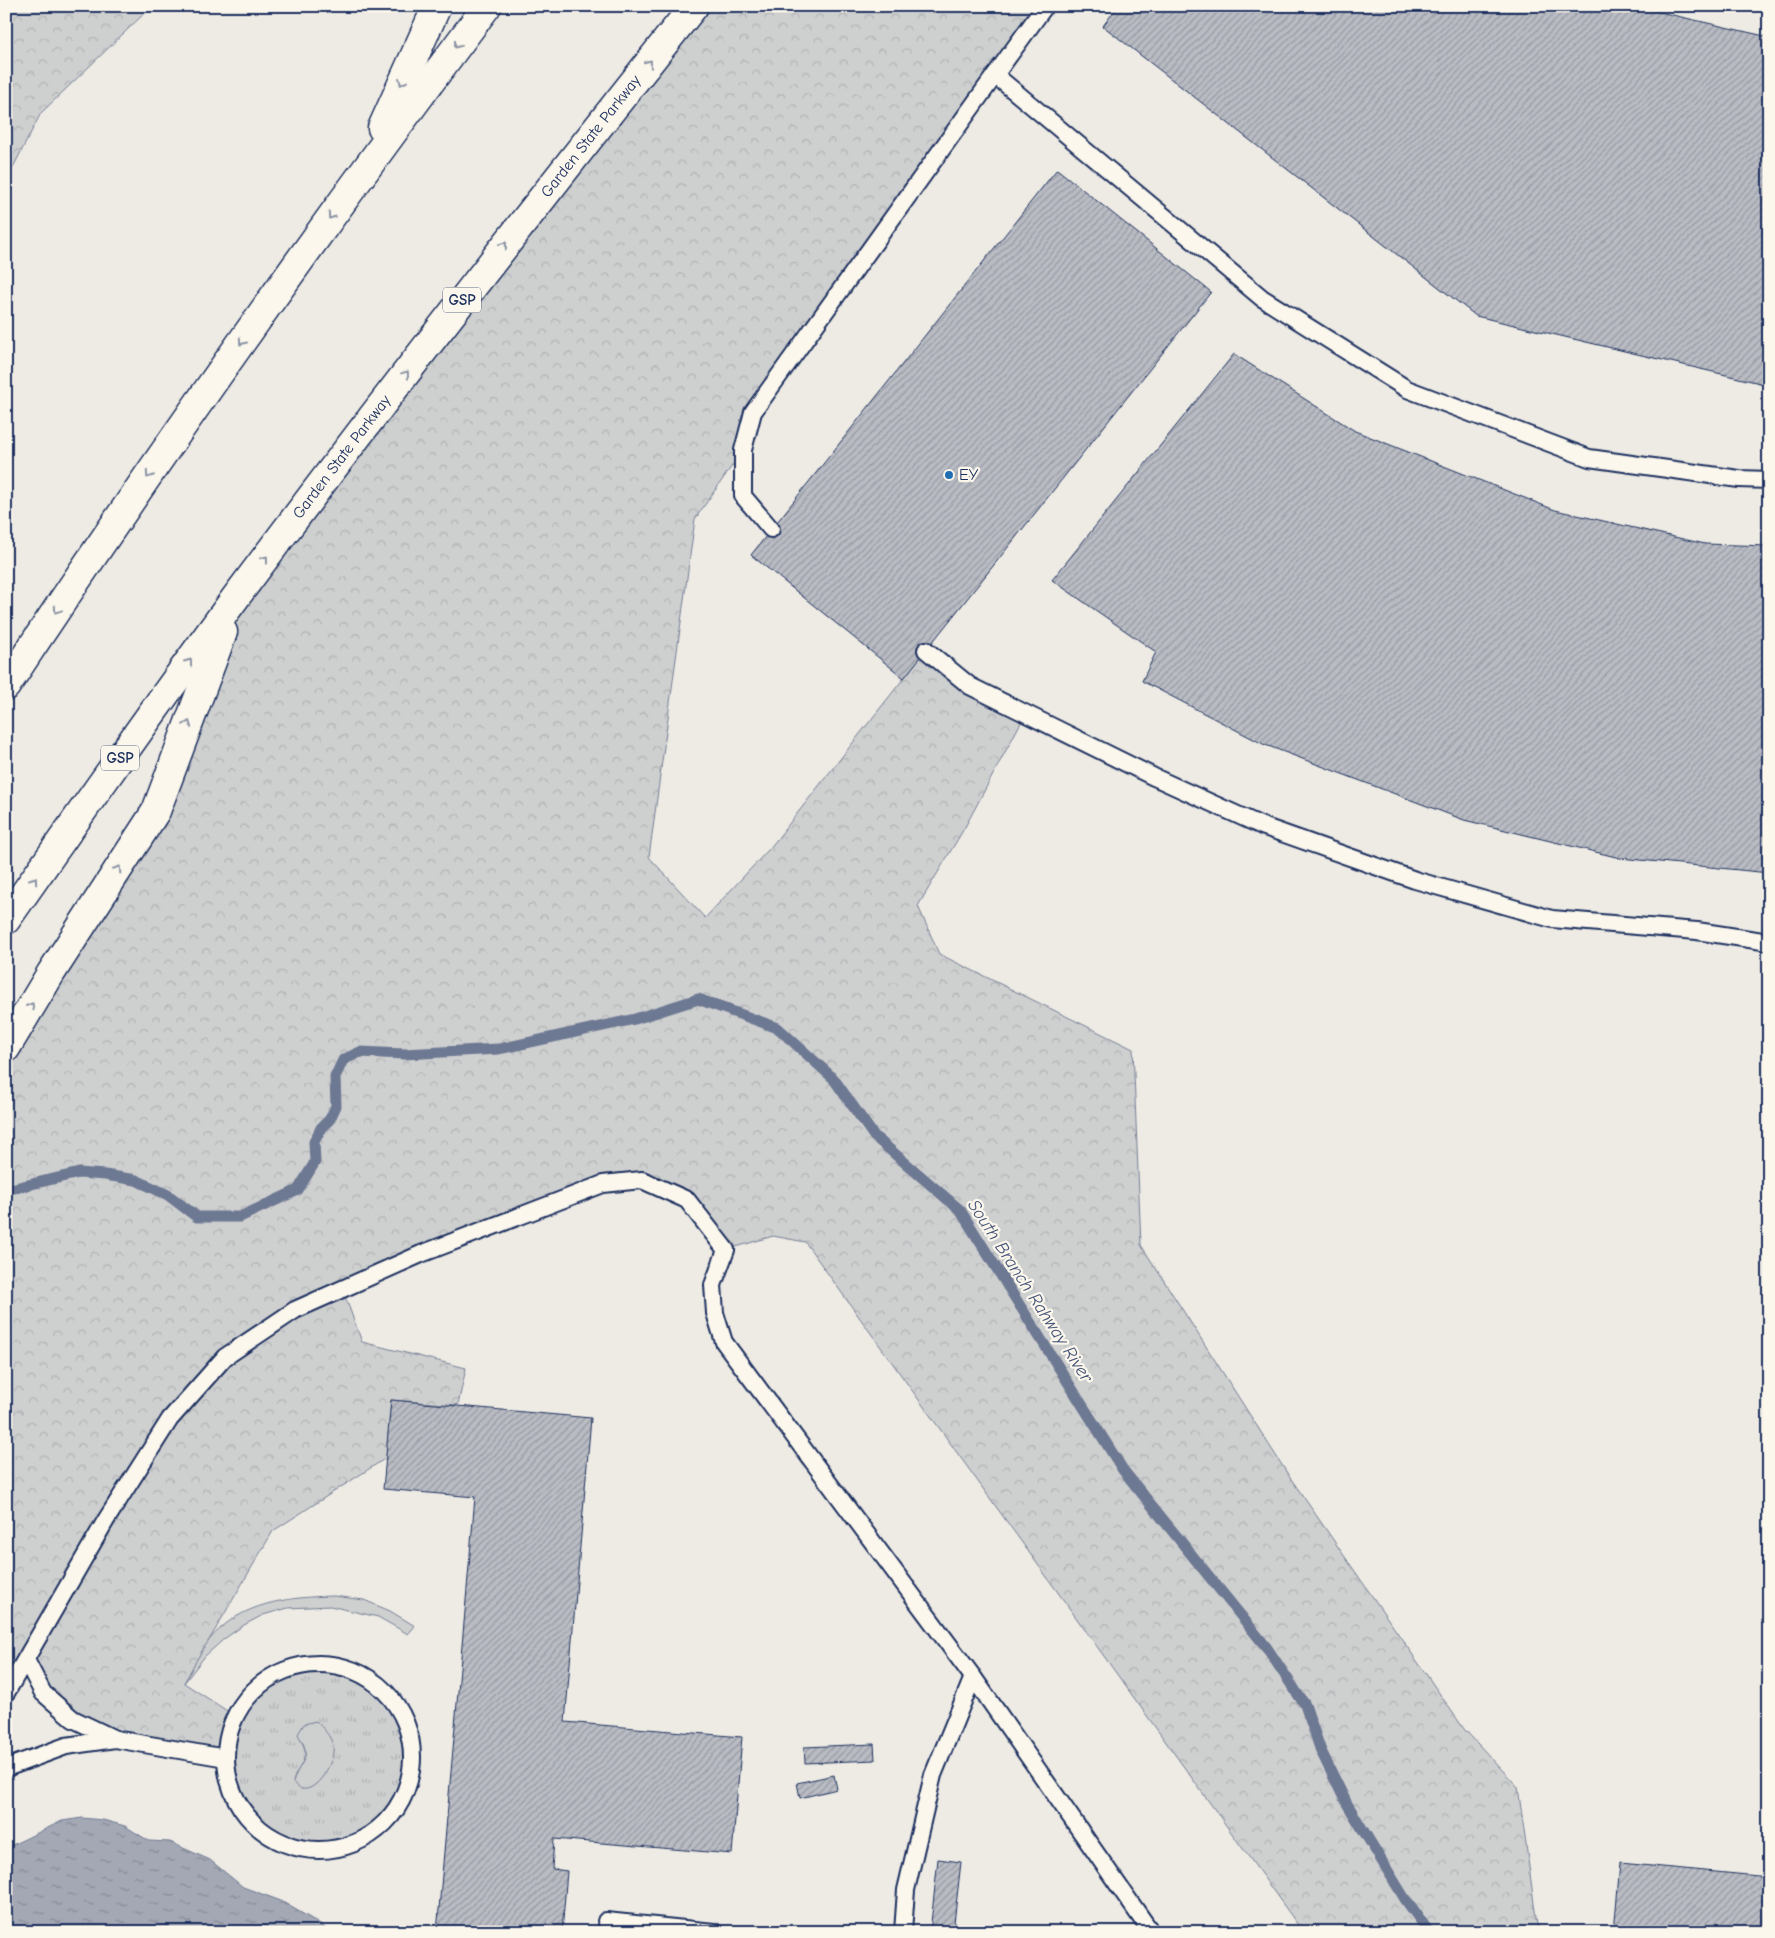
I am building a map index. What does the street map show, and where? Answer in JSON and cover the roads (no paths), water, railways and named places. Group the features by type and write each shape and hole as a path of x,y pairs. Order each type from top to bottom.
{"highway":[{"path":"359,176 437,6"},
{"path":"6,686 154,469 359,176 487,6"},
{"name":"Garden State Parkway","path":"6,920 106,777 236,598 496,256 694,6"},
{"path":"6,1048 51,973 156,811 236,598"}],"lane":[{"path":"771,529 743,496 743,450 753,412 1045,6"},
{"path":"995,75 1262,298 1407,389 1589,458 1739,479 1769,480"},
{"path":"926,650 970,686 1154,777 1262,826 1415,880 1552,919 1697,931 1769,942"},
{"path":"6,1693 106,1520 170,1419 225,1357 295,1310 422,1254 603,1184 642,1180 687,1200 726,1250 713,1285 715,1313 724,1342 973,1677 1151,1932"},
{"path":"26,1660 43,1693 72,1719 115,1739 226,1758"},
{"path":"310,1664 342,1666 376,1683 394,1701 409,1729 413,1761 406,1792 390,1819 365,1839 334,1849 302,1849 272,1838 247,1817 231,1790 226,1758 227,1737 235,1716 253,1690 279,1672 310,1664"},
{"path":"903,1932 906,1890 933,1775 973,1677"},
{"path":"6,1768 66,1746 115,1739"},
{"path":"606,1921 714,1932"}],"water":[{"path":"82,1818 103,1820 125,1826 149,1841 170,1842 210,1860 243,1887 281,1901 322,1925 329,1932 6,1932 6,1848 62,1821"}],"waterway":[{"name":"South Branch Rahway River","path":"6,1190 79,1173 105,1175 136,1180 168,1195 197,1217 240,1217 298,1190 315,1162 314,1142 321,1128 330,1119 336,1106 335,1077 343,1060 360,1052 404,1054 499,1049 635,1019 698,999 778,1028 833,1078 874,1136 960,1210 1123,1470 1267,1648 1305,1705 1321,1751 1346,1802 1405,1899 1429,1932"}],"place":[{"name":"EY","path":"949,475"}]}
